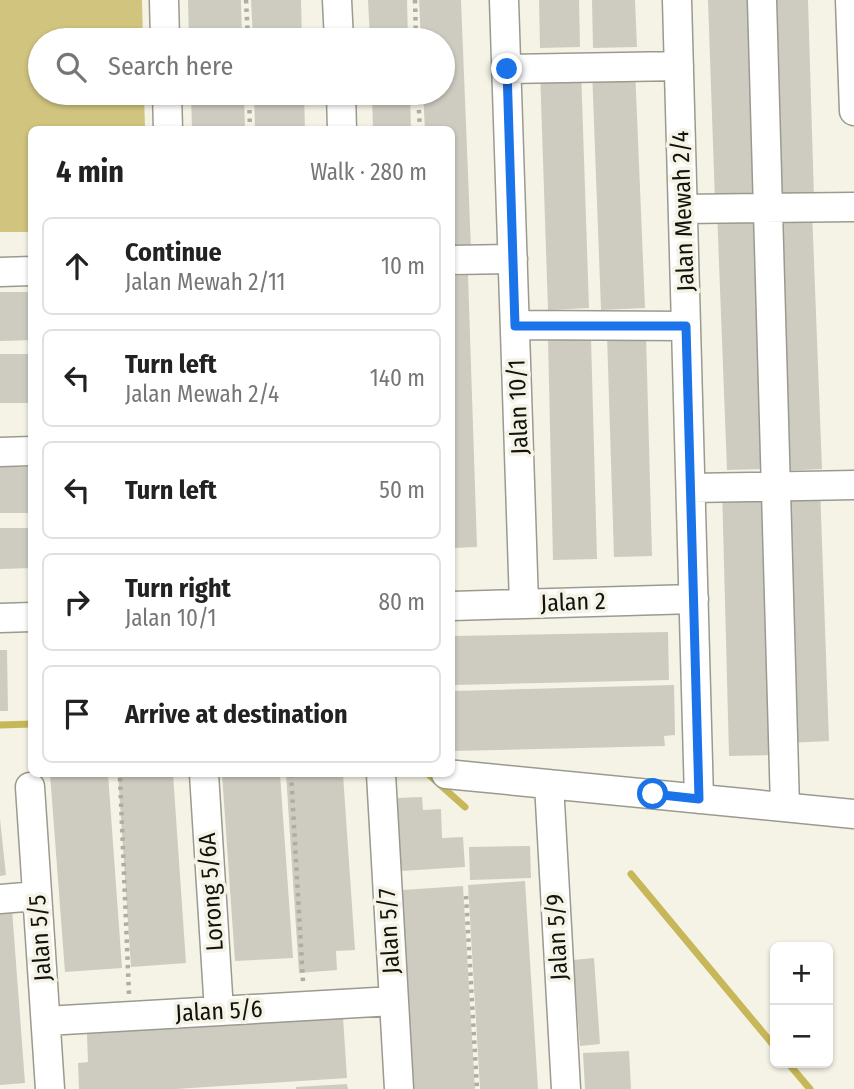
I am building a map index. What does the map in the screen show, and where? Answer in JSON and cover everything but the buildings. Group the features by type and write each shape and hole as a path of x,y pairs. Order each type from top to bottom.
{"street":[{"path":"164,0 165,28"},
{"path":"337,0 338,28"},
{"name":"Jalan 10/1","path":"504,0 524,604"},
{"name":"Jalan Mewah 2/4","path":"677,0 699,799"},
{"path":"762,0 785,807"},
{"path":"850,0 854,111"},
{"path":"507,69 679,66"},
{"path":"167,105 168,126"},
{"path":"341,105 342,126"},
{"path":"683,209 854,207"},
{"path":"455,260 513,259"},
{"path":"0,272 28,271"},
{"path":"515,326 686,326"},
{"path":"0,452 28,451"},
{"path":"691,488 854,485"},
{"name":"Jalan 2","path":"455,606 694,599"},
{"path":"0,618 28,617"},
{"path":"455,775 854,814"},
{"name":"Lorong 5/6A","path":"204,777 219,1011"},
{"name":"Jalan 5/7","path":"381,777 398,1089"},
{"name":"Jalan 5/9","path":"548,784 566,1089"},
{"name":"Jalan 5/5","path":"30,787 50,1089"},
{"path":"0,900 37,896"},
{"name":"Jalan 5/6","path":"46,1021 393,1001"}],"path":[{"path":"247,0 248,28"},
{"path":"415,0 416,28"},
{"path":"249,105 250,126"},
{"path":"419,105 420,126"},
{"path":"291,777 305,1006"},
{"path":"120,778 130,1017"},
{"path":"466,896 477,1089"}],"shaded area":[{"path":"0,0 142,0 143,28 28,28 28,105 144,105 145,126 28,126 28,232 0,232"}],"waterway":[{"path":"0,725 28,724"},
{"path":"431,777 465,807"},
{"path":"631,874 770,1041"},
{"path":"792,1068 810,1089"}],"route":[{"path":"507,69 515,326 686,326 699,799 653,794"}]}
